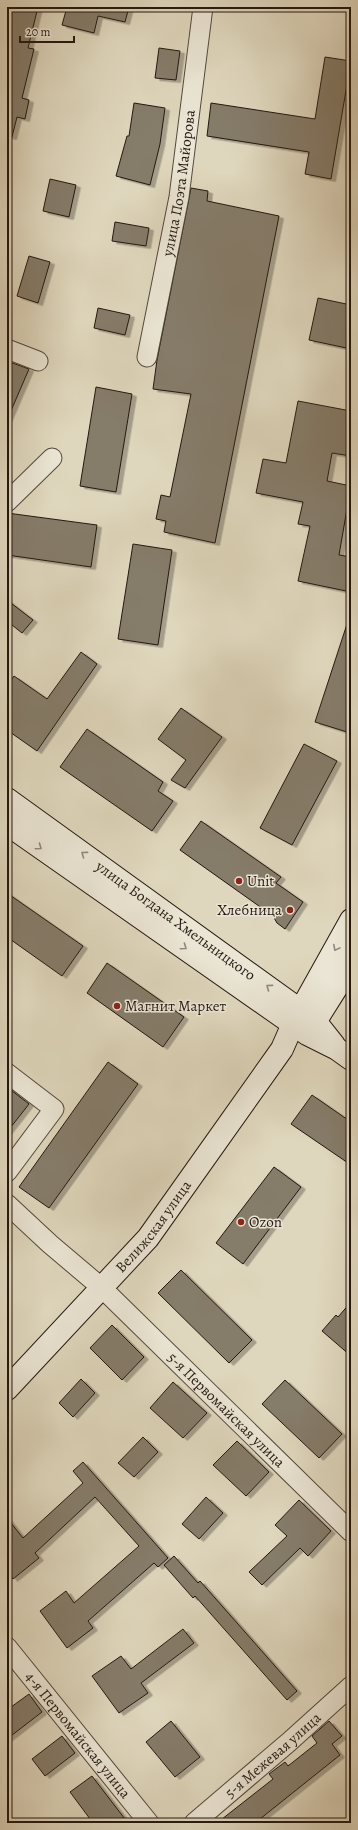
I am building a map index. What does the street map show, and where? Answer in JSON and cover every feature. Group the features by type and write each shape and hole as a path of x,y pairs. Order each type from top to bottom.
{"main road":[{"name":"улица Богдана Хмельницкого","path":"7,799 304,1022 344,1054"},
{"name":"улица Богдана Хмельницкого","path":"7,824 304,1022"},
{"name":"Велижская улица","path":"304,1022 351,920"},
{"name":"Велижская улица","path":"7,1389 148,1238 282,1049 336,987 351,960"}],"street":[{"name":"улица Поэта Майорова","path":"147,357 179,197 203,7"},
{"path":"7,349 38,361"},
{"path":"7,502 52,458"},
{"path":"7,1073 54,1109 7,1172"},
{"name":"5-я Первомайская улица","path":"7,1204 50,1244 102,1288 351,1532"},
{"name":"4-я Первомайская улица","path":"7,1647 149,1823"},
{"name":"5-я Межевая улица","path":"194,1823 289,1742 351,1686"}],"building":[{"path":"12,7 38,7 28,48 34,49 22,98 29,100 25,119 17,117 12,137 7,136 7,26"},
{"path":"67,7 129,7 125,22 98,16 94,33 62,25"},
{"path":"159,48 180,51 176,80 155,78"},
{"path":"325,57 351,61 331,179 305,174 309,152 207,136 211,103 315,119"},
{"path":"134,103 165,108 160,144 150,185 116,176 127,136 129,136"},
{"path":"50,179 76,185 69,217 43,211"},
{"path":"191,188 208,191 207,201 279,216 215,543 164,532 166,521 156,519 161,495 170,497 191,394 153,389 157,360"},
{"path":"115,222 149,228 146,246 112,241"},
{"path":"29,256 50,262 38,303 17,296"},
{"path":"318,298 351,305 351,349 309,340"},
{"path":"98,308 130,315 125,335 94,328"},
{"path":"7,361 29,369 7,420"},
{"path":"96,387 132,394 116,492 80,486"},
{"path":"298,401 351,411 351,456 332,453 327,481 351,486 339,555 351,557 351,592 298,581 310,526 298,524 303,502 256,493 263,459 286,463"},
{"path":"7,513 97,525 91,567 7,555"},
{"path":"133,544 172,550 158,645 118,639"},
{"path":"7,600 33,620 22,633 7,621"},
{"path":"348,621 351,621 351,722 347,732 315,722"},
{"path":"81,652 97,664 37,751 7,730 7,686 14,676 47,699"},
{"path":"181,708 222,737 185,788 171,780 186,760 158,739"},
{"path":"87,729 163,782 158,791 173,801 152,831 60,767"},
{"path":"304,744 337,761 292,845 260,828"},
{"path":"201,821 281,877 276,883 303,902 285,929 277,923 273,916 180,850"},
{"path":"7,893 83,946 62,976 7,937"},
{"path":"107,963 184,1017 163,1047 87,993"},
{"path":"108,1062 138,1084 49,1208 19,1187"},
{"path":"7,1087 29,1104 7,1132"},
{"path":"312,1095 351,1122 351,1165 291,1124"},
{"path":"274,1167 301,1187 243,1264 216,1243"},
{"path":"181,1270 252,1340 229,1363 158,1293"},
{"path":"351,1302 351,1356 322,1331 336,1315 338,1317"},
{"path":"112,1325 144,1357 122,1380 90,1348"},
{"path":"81,1379 95,1393 73,1417 59,1403"},
{"path":"285,1380 342,1434 319,1458 262,1404"},
{"path":"173,1382 207,1413 183,1438 150,1408"},
{"path":"143,1437 158,1452 134,1477 118,1463"},
{"path":"237,1441 269,1472 246,1496 213,1465"},
{"path":"83,1462 168,1558 158,1567 154,1563 88,1621 93,1628 67,1648 40,1611 66,1591 74,1603 139,1546 95,1497 35,1553 39,1558 13,1579 7,1571 7,1518 23,1538 83,1483 73,1471"},
{"path":"206,1497 223,1513 199,1539 182,1524"},
{"path":"299,1500 331,1531 308,1556 300,1548 262,1585 249,1572 287,1536 275,1525"},
{"path":"174,1556 198,1583 200,1581 297,1691 287,1700 195,1596 193,1598 164,1565"},
{"path":"183,1629 194,1643 141,1683 148,1693 119,1713 92,1676 121,1656 131,1669"},
{"path":"29,1694 42,1712 7,1739 7,1710"},
{"path":"171,1721 200,1757 175,1777 146,1742"},
{"path":"329,1721 342,1736 332,1744 340,1755 255,1823 217,1823 273,1779 269,1774 285,1762 288,1766 317,1743 312,1736"},
{"path":"62,1736 75,1753 45,1776 32,1759"},
{"path":"92,1776 128,1823 93,1823 70,1792"}],"place":[{"name":"Unit","path":"239,881"},
{"name":"Хлебница","path":"290,910"},
{"name":"Магнит Маркет","path":"117,1006"},
{"name":"Ozon","path":"241,1222"}]}
